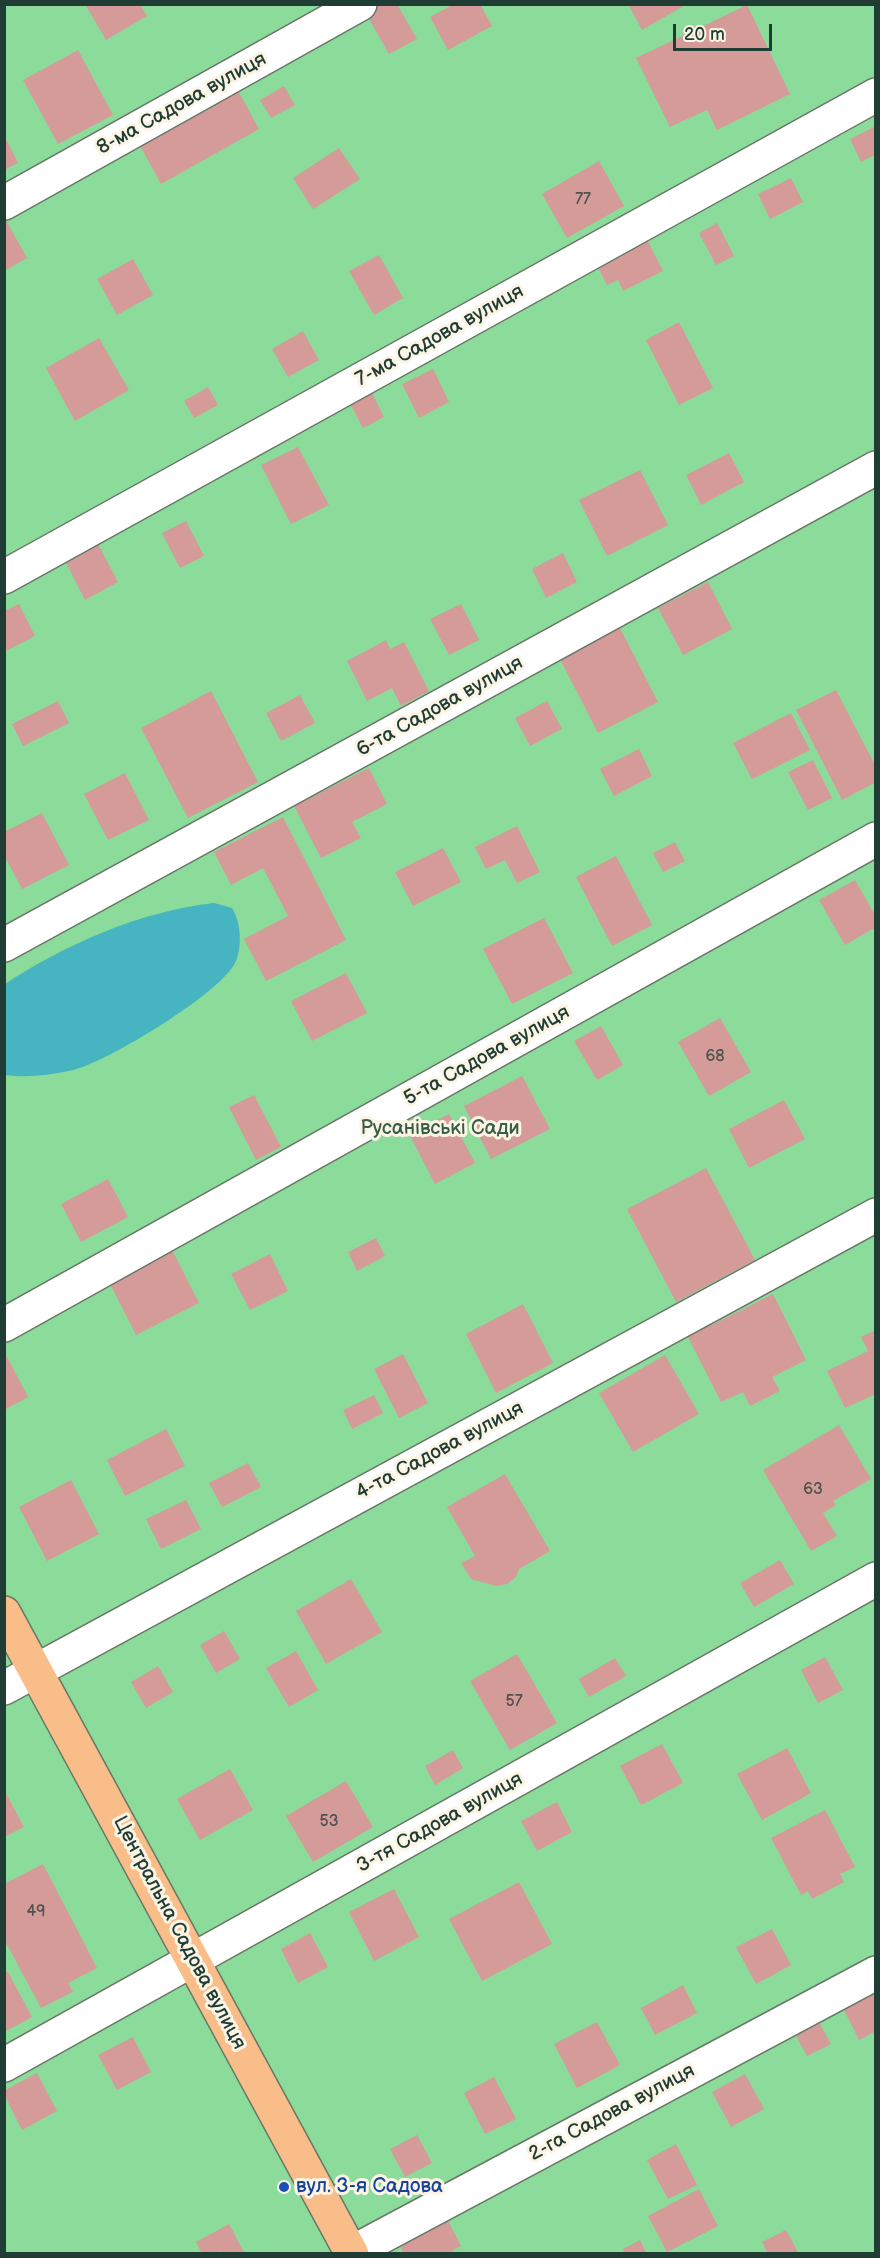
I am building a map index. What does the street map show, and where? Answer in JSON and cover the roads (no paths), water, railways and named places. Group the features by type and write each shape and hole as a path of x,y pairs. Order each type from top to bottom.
{"main road":[{"name":"Центральна Садова вулиця","path":"4,1612 195,1961 351,2253"}],"street":[{"name":"8-ма Садова вулиця","path":"4,203 360,4"},
{"name":"7-ма Садова вулиця","path":"4,577 876,95"},
{"name":"6-та Садова вулиця","path":"4,945 876,468"},
{"name":"5-та Садова вулиця","path":"4,1325 876,839"},
{"name":"4-та Садова вулиця","path":"4,1688 876,1215"},
{"name":"3-тя Садова вулиця","path":"4,2065 195,1961 876,1580"},
{"name":"2-га Садова вулиця","path":"351,2253 876,1973"}],"water":[{"path":"214,903 232,908 239,927 240,941 236,961 227,974 210,990 136,1040 89,1064 48,1075 5,1075 5,984 53,956 105,932 159,913"}],"place":[{"name":"вул. 3-я Садова","path":"284,2187"}],"park label":[{"name":"Русанівські Сади","path":"440,1129"}]}
